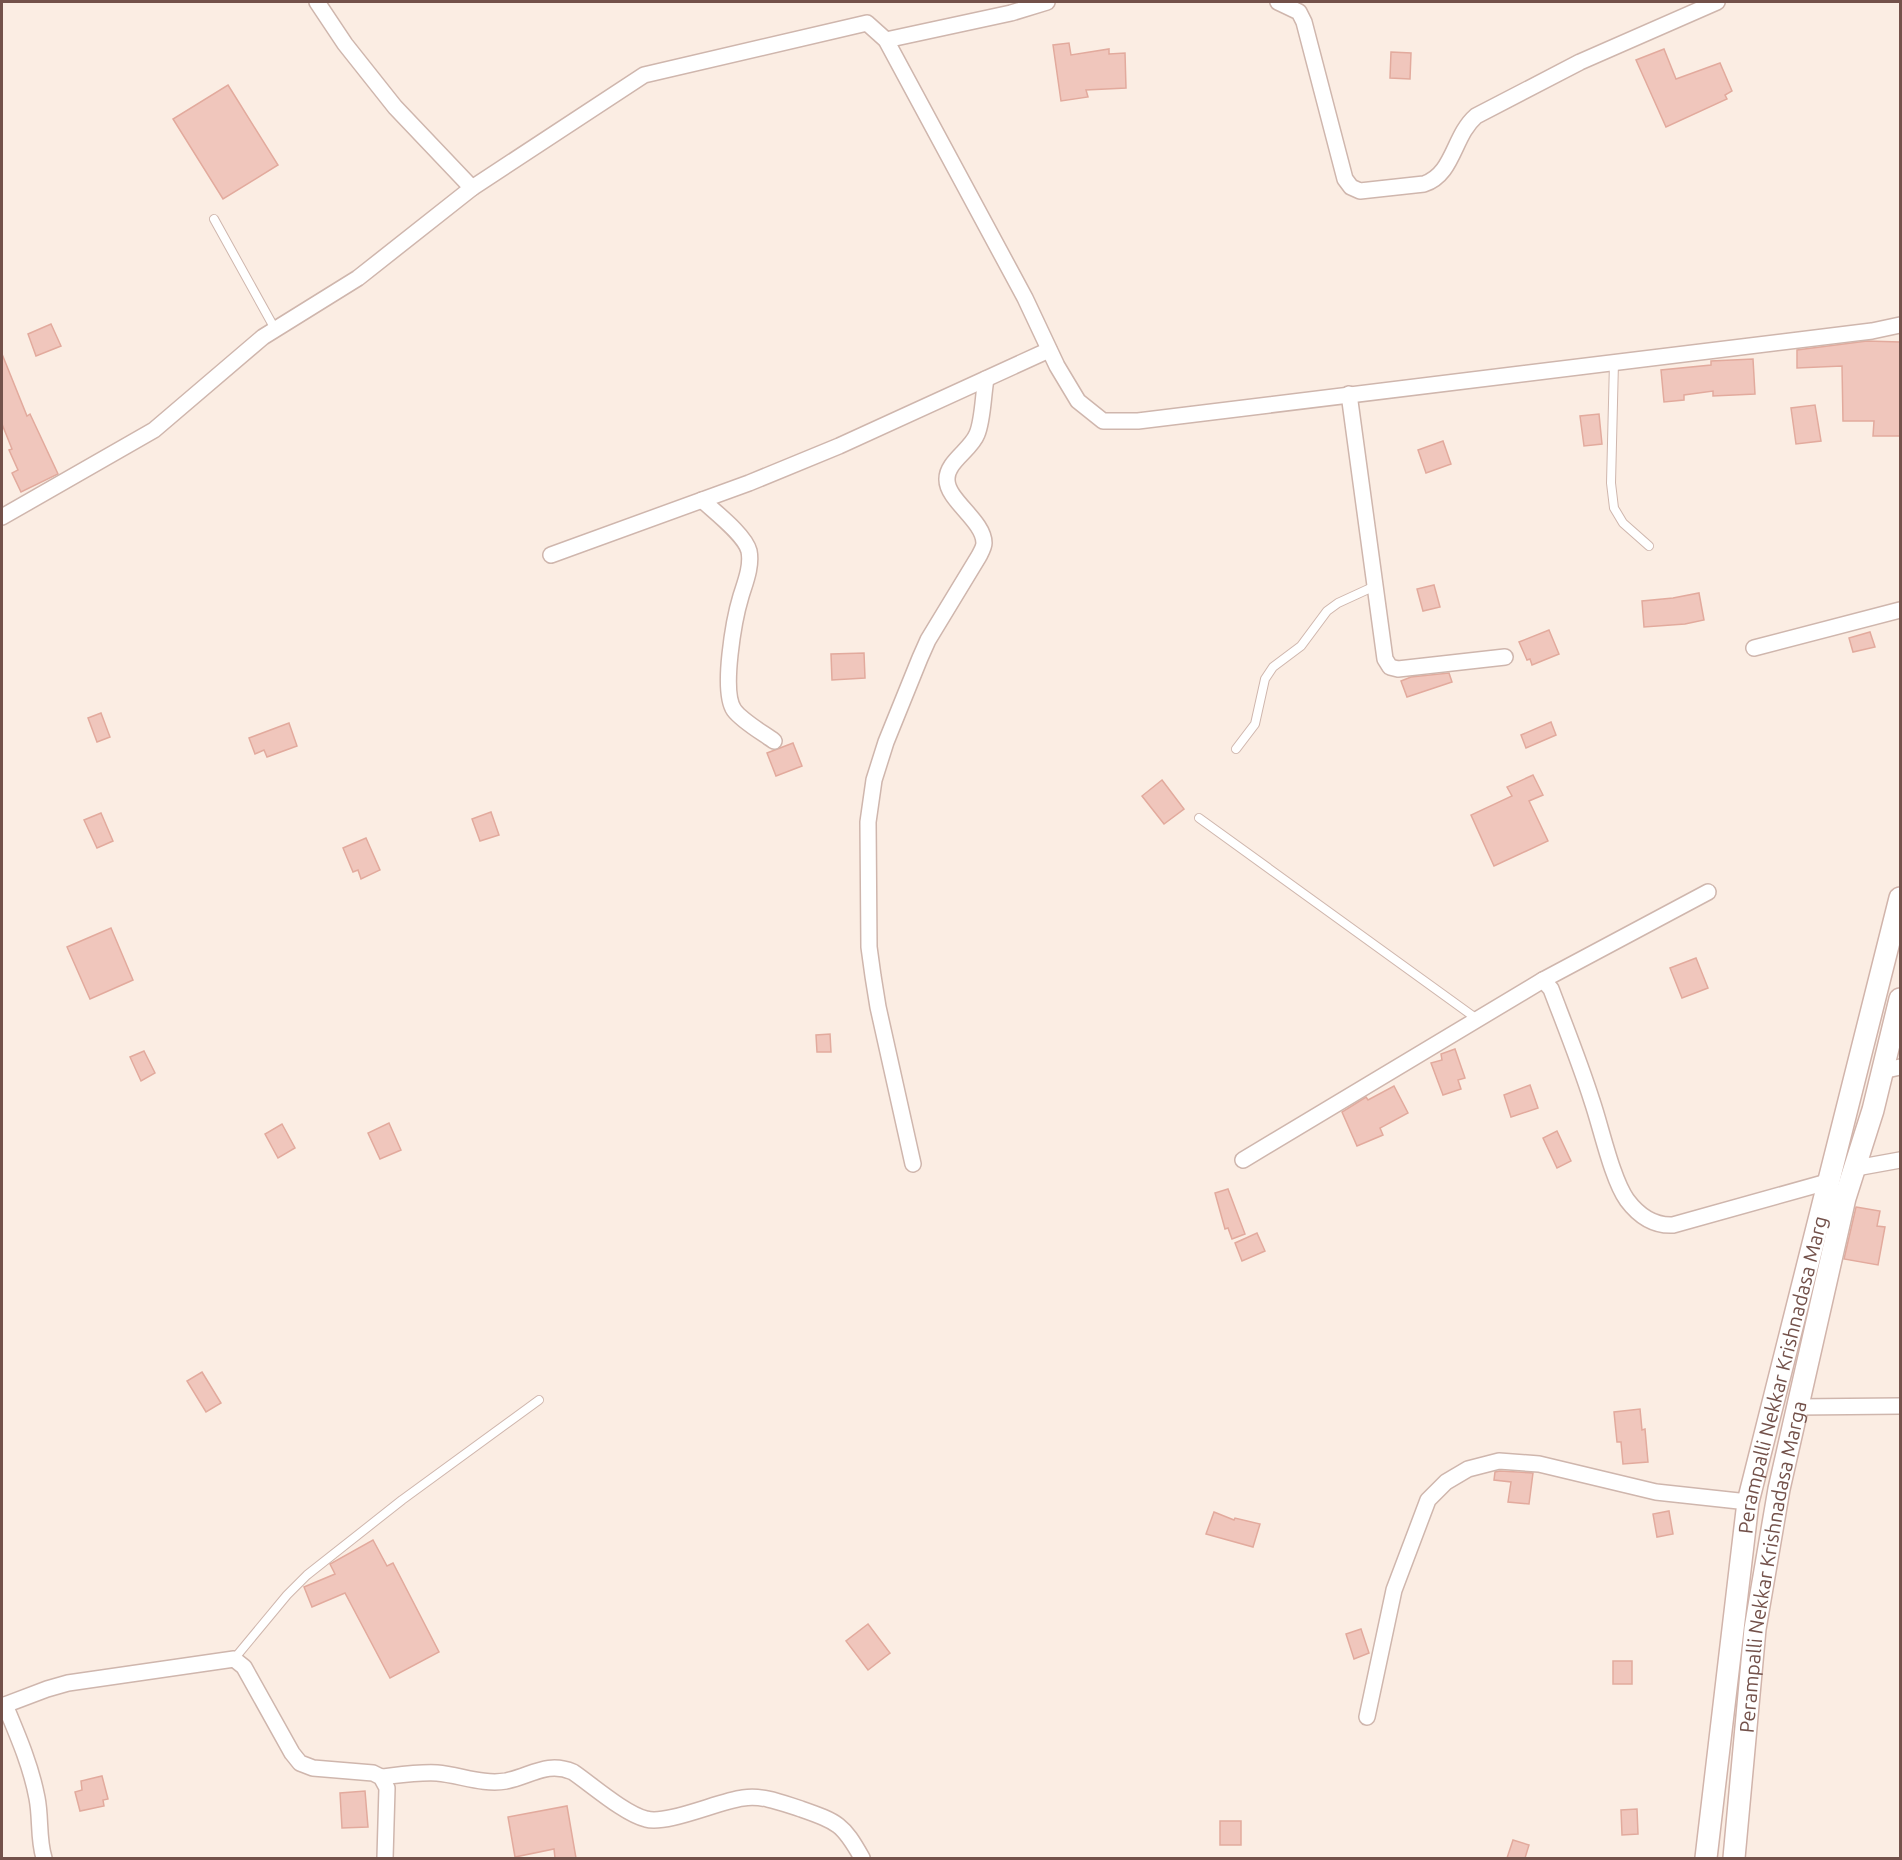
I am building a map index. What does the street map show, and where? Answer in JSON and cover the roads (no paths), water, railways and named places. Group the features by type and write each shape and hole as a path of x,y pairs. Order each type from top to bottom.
{"main road":[{"name":"Perampalli Nekkar Krishnadasa Marg","path":"1706,1858 1748,1502 1900,898"},
{"name":"Perampalli Nekkar Krishnadasa Marga","path":"1734,1858 1755,1629 1773,1517 1845,1198 1873,1110 1891,1069 1900,999"}],"street":[{"path":"317,2 345,44 396,107 472,188"},
{"path":"886,40 1011,13 1047,2"},
{"path":"1278,2 1299,12 1304,22 1345,179 1351,187 1360,191 1433,181 1441,174 1468,123 1476,116 1580,63 1717,2"},
{"path":"2,517 154,430 263,337 358,278 472,188 644,75 867,24 886,40 1078,401 1103,421 1138,421 1872,331 1900,325"},
{"path":"551,555 702,500 839,446 1049,350"},
{"path":"913,1164 878,1007 869,947 868,822 874,780 883,751 928,640 980,556 984,544 981,531 949,489 946,479 951,467 978,434 986,379"},
{"path":"1349,394 1385,659 1390,667 1398,669 1505,657"},
{"path":"702,500 744,541 749,551 749,565 733,630 728,688 730,702 735,712 774,741"},
{"path":"1754,648 1900,610"},
{"path":"1243,1160 1543,980 1708,892"},
{"path":"1543,980 1551,989 1591,1097 1619,1186 1628,1201 1648,1220 1661,1226 1673,1226 1827,1182"},
{"path":"1856,1167 1900,1160"},
{"path":"1797,1407 1900,1406"},
{"path":"1367,1717 1394,1590 1428,1500 1446,1482 1468,1469 1499,1461 1539,1464 1656,1492 1748,1502"},
{"path":"44,1858 41,1849 38,1800 28,1761 3,1706 68,1683 234,1659 244,1667 292,1753 300,1763 313,1768 373,1773 381,1777 438,1773 489,1782 506,1781 552,1767 563,1768 573,1772 634,1815 648,1820 664,1819 744,1798 767,1798 833,1820 847,1832 861,1858"},
{"path":"381,1777 387,1788 385,1858"}],"lane":[{"path":"214,219 275,329"},
{"path":"1614,362 1611,483 1614,508 1623,523 1648,546"},
{"path":"1236,749 1255,724 1265,679 1273,667 1300,646 1327,611 1338,603 1375,586"},
{"path":"1199,818 1478,1019"},
{"path":"234,1659 287,1595 307,1575 402,1500 539,1400"}]}
